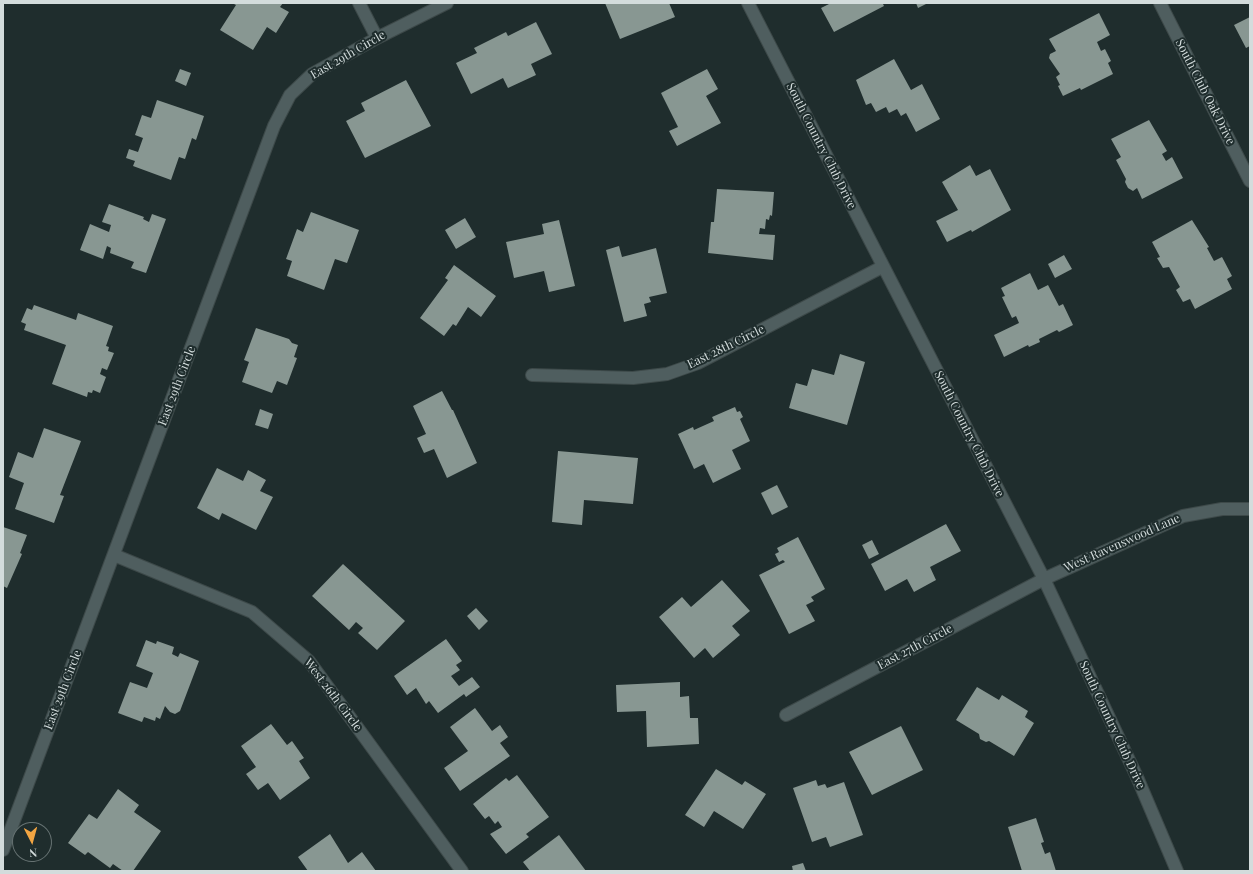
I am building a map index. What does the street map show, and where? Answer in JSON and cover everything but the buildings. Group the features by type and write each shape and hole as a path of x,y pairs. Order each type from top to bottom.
{"street":[{"path":"360,3 377,38"},
{"name":"East 29th Circle","path":"3,850 274,126 290,95 312,74 377,38 447,3"},
{"name":"South Country Club Drive","path":"748,3 882,267 1044,579 1137,777 1177,871"},
{"name":"South Club Oak Drive","path":"1160,3 1250,181"},
{"name":"East 28th Circle","path":"532,375 633,378 667,374 698,363 882,267"},
{"name":"West Ravenswood Lane","path":"1044,579 1183,516 1222,509 1250,508"},
{"name":"West 26th Circle","path":"114,555 252,612 309,661 462,871"},
{"name":"East 27th Circle","path":"786,715 1044,579"}]}
